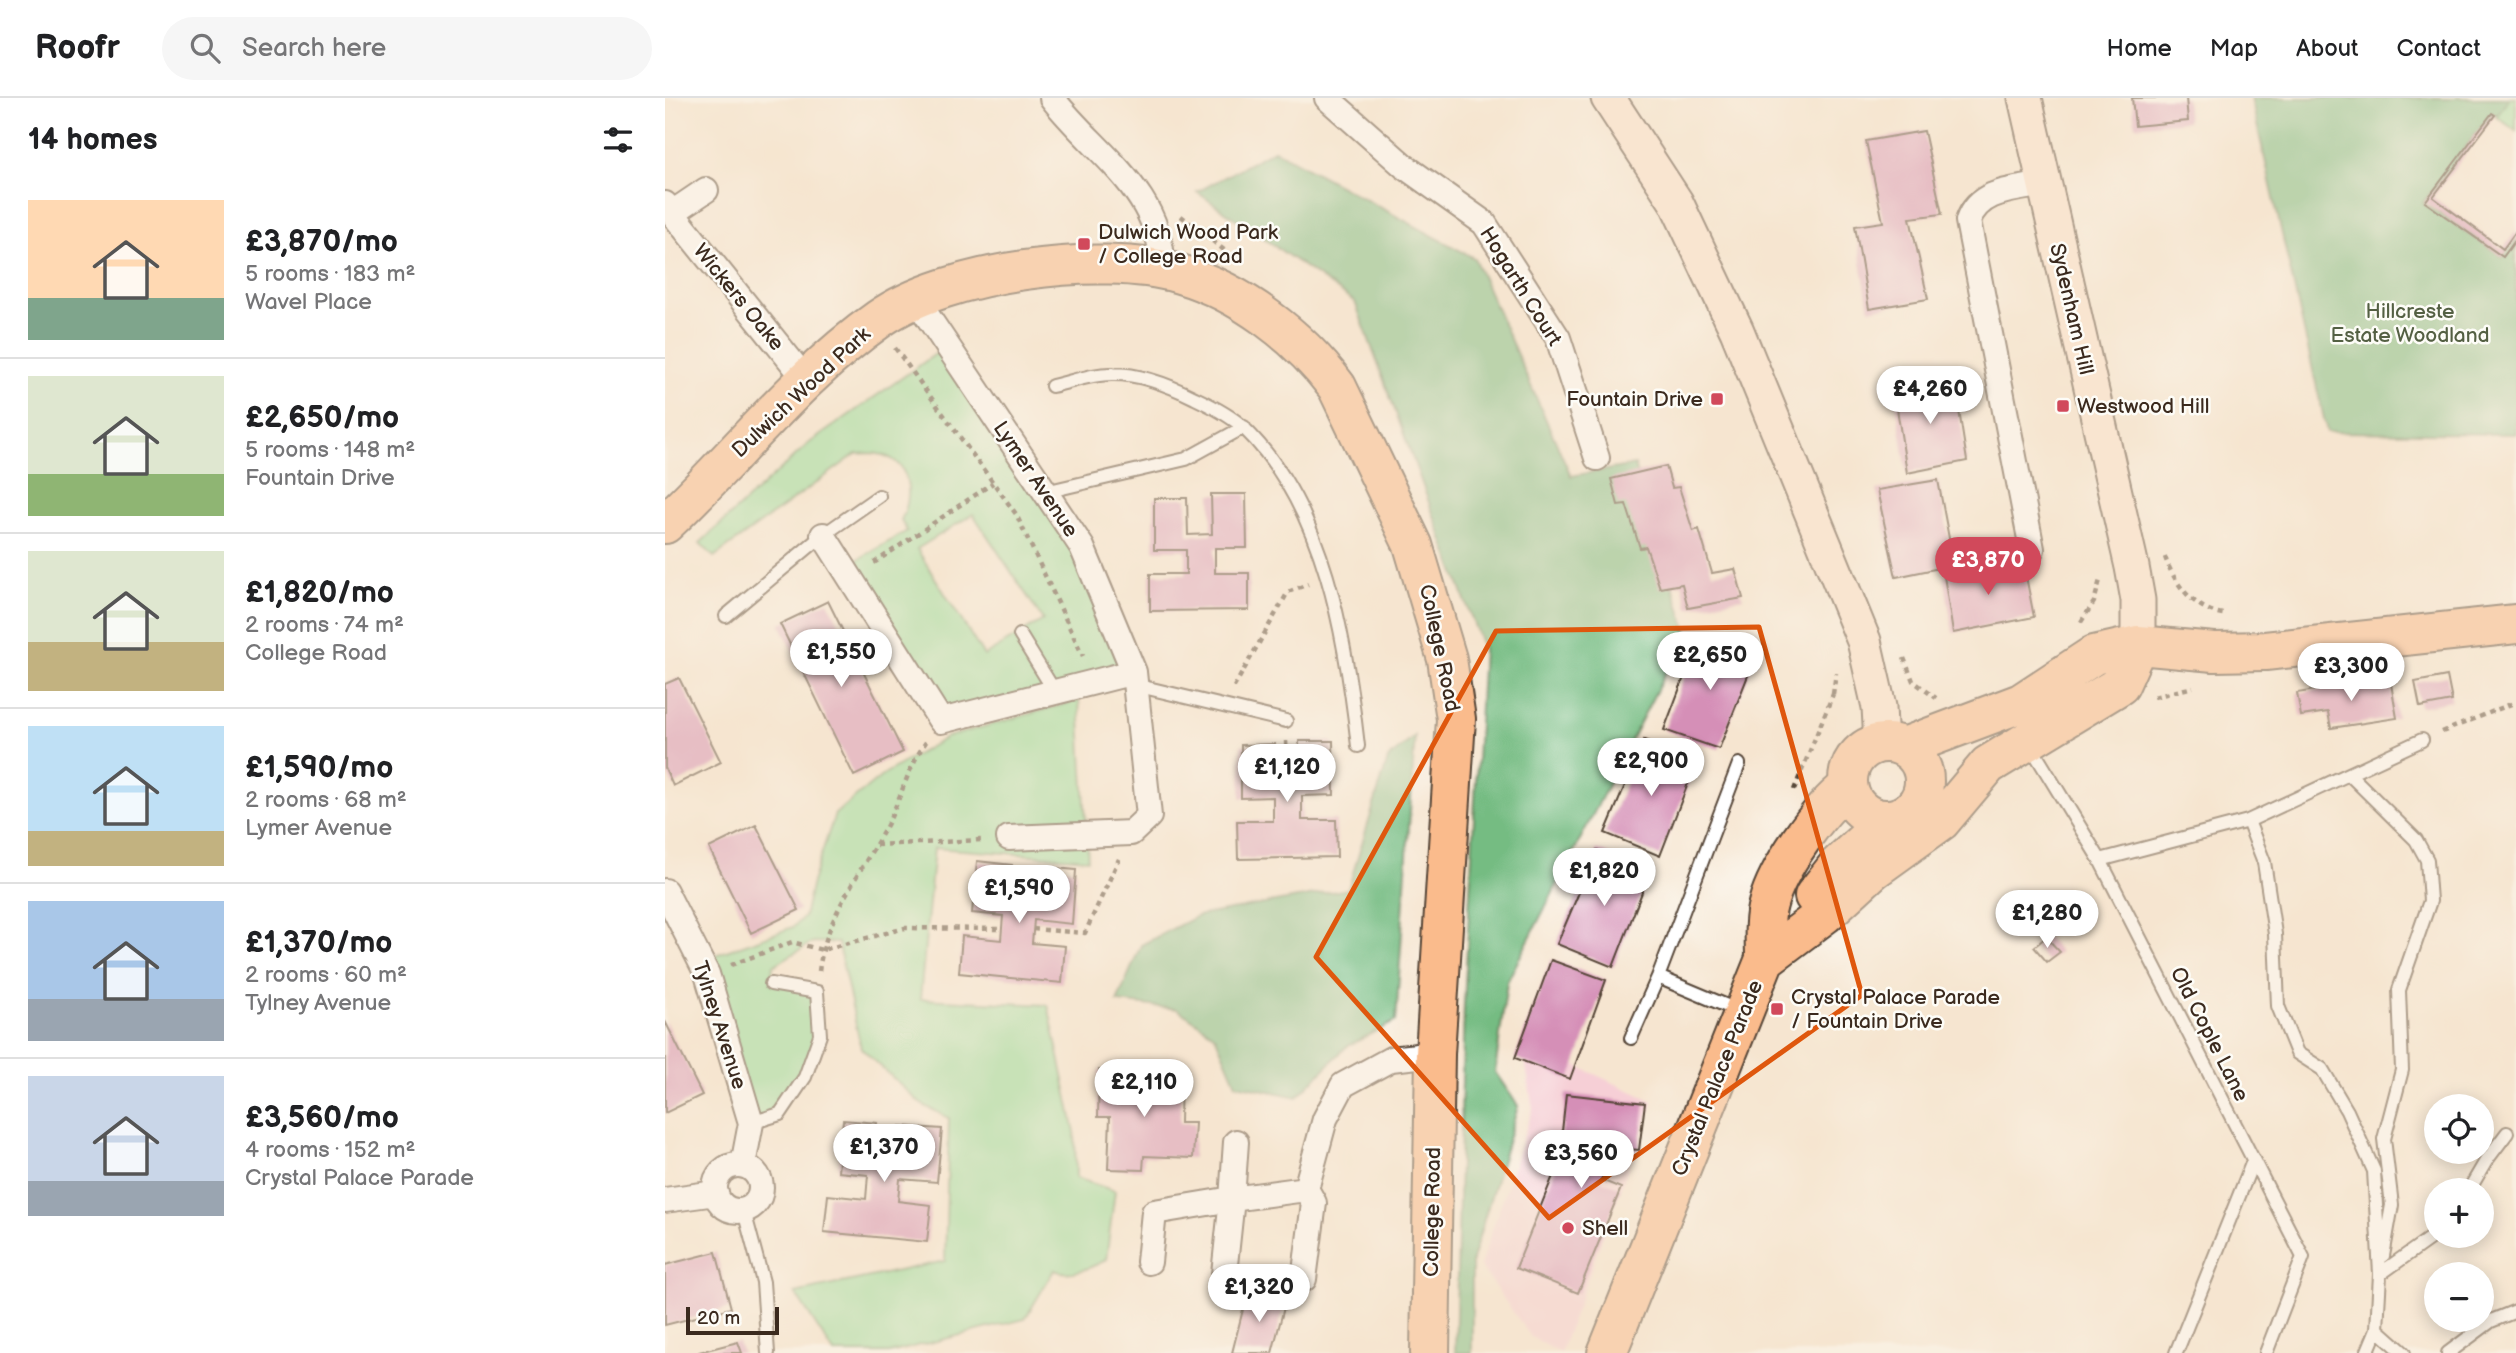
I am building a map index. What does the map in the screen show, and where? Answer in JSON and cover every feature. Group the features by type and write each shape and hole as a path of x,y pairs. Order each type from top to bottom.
{"main road":[{"name":"Dulwich Wood Park","path":"665,524 807,381 880,318 916,299 976,278 1033,269 1111,266 1163,270"},
{"name":"College Road","path":"1163,270 1220,290 1297,342 1325,370 1337,387 1413,545 1447,659 1456,734 1435,1054 1430,1353"},
{"path":"2138,645 2120,685 1988,765 1941,821 1902,829 1868,816 1858,808 1847,788 1849,771 1856,757 1866,748 1893,745 2021,703 2094,654 2138,645 2214,652 2265,651 2516,624"},
{"path":"1893,745 1920,765 1923,789"},
{"path":"1902,829 1923,789 1959,771 1988,765"},
{"name":"Crystal Palace Parade","path":"1607,1353 1765,959 1767,904 1793,855 1831,800 1847,788"},
{"name":"Crystal Palace Parade","path":"1765,959 1825,914 1873,870 1902,829"}],"street":[{"name":"Hogarth Court","path":"1327,98 1404,166 1484,223 1558,338 1597,458"},
{"path":"1608,98 1676,202 1737,331 1864,641 1879,707 1893,745"},
{"name":"Sydenham Hill","path":"2025,98 2132,567 2138,600 2138,645"},
{"path":"1055,103 1142,196 1162,246 1163,270"},
{"path":"2032,549 1968,221 1980,201 1993,194 2044,184"},
{"name":"Wickers Oake","path":"706,190 669,208 807,381"},
{"name":"Lymer Avenue","path":"916,299 1081,547 1134,678 1149,816 1131,833"},
{"path":"823,535 941,721 1095,682 1134,678"},
{"path":"1009,838 1131,833"},
{"name":"Tylney Avenue","path":"665,891 707,974 751,1124 743,1165"},
{"path":"1304,1279 1314,1203 1306,1189 1325,1119 1343,1085 1391,1059 1435,1054"},
{"path":"1224,1274 1236,1142"},
{"path":"743,1165 757,1175 761,1192 758,1200 744,1211 726,1208 716,1193 719,1175 725,1169 743,1165"},
{"path":"1149,1262 1154,1212 1306,1189"},
{"path":"665,1199 716,1193"}],"lane":[{"path":"1052,386 1114,374 1168,384 1221,411 1244,427 1275,465 1311,527 1348,657 1358,746"},
{"path":"1045,492 1186,459 1244,427"},
{"path":"726,616 823,535 879,496"},
{"path":"1020,635 1055,692"},
{"path":"1134,678 1224,706 1286,721"},
{"path":"2100,860 2248,821 2422,740"},
{"name":"Old Cople Lane","path":"2028,741 2100,860 2302,1257 2266,1353"},
{"path":"1631,1038 1739,764"},
{"path":"2349,774 2416,840 2427,860 2430,901 2399,990 2402,1070 2383,1139 2392,1205 2380,1274"},
{"path":"2248,821 2264,862 2275,934 2278,1006 2297,1053 2322,1069 2347,1111 2375,1171 2380,1274 2377,1329 2368,1353"},
{"path":"1657,977 1742,1012"},
{"path":"751,1124 780,1114 805,1077 820,1035 817,992 771,984"},
{"path":"2476,1178 2508,1133"},
{"path":"2176,1353 2253,1161"},
{"path":"744,1211 763,1282 768,1353"},
{"path":"2380,1274 2424,1243"},
{"path":"2448,1353 2491,1321 2516,1311"},
{"path":"2377,1329 2404,1353"}],"path":[{"path":"892,345 1016,514 1095,682"},
{"path":"849,579 993,483"},
{"path":"2166,559 2181,588 2201,608 2215,613"},
{"path":"1224,706 1287,592 1325,578"},
{"path":"1909,674 1913,681"},
{"path":"1790,800 1833,694"},
{"path":"2422,740 2516,702"},
{"path":"817,992 822,950 837,910 875,845 921,750 941,721"},
{"path":"1286,721 1288,782"},
{"path":"1034,929 1086,933 1131,833"},
{"path":"875,845 1009,838"},
{"path":"707,974 792,942 822,950 905,928 1002,929"}],"highlighted area":[{"path":"1759,627 1862,995 1549,1218 1316,957 1496,631"}],"shaded area":[{"path":"1522,1041 1653,1101 1560,1353 1531,1337 1480,1266 1533,1109"}],"green space":[{"name":"Hillcreste Estate Woodland","path":"2251,98 2509,98 2497,116 2492,113 2423,203 2503,257 2516,240 2516,434 2327,432"},
{"path":"2509,98 2516,98 2516,131 2496,116"},
{"path":"1274,150 1474,258 1571,476 1635,465 1687,631 1507,982 1495,1072 1518,1106 1472,1260 1472,1353 1455,1353 1464,1005 1483,649 1355,302 1197,192"},
{"path":"947,346 1082,547 1134,672 941,721 843,568 907,531 901,520 908,500 907,480 897,463 876,453 856,454 714,557 700,543 808,444","holes":["973,514 1043,620 984,656 917,549"]},
{"path":"1079,700 1088,859 934,848 920,999 1048,1005 1075,1132 1076,1178 1115,1191 1106,1260 1074,1272 1054,1270 1025,1319 889,1353 834,1353 795,1293 945,1261 949,1118 921,1104 861,1048 838,943 813,942 773,966 771,983 817,992 820,1035 780,1114 751,1123 715,955 793,927 804,917 812,882 835,814 884,774 947,737"},
{"path":"1415,736 1396,1021 1346,1047 1297,1097 1236,1084 1215,1035 1177,1009 1117,1002 1141,945 1197,916 1348,889 1388,759"}],"building":[{"path":"2132,98 2186,98 2188,121 2135,126"},
{"path":"2492,113 2495,115 2433,197 2503,249 2516,231 2516,239 2503,257 2425,202"},
{"path":"1924,131 1942,214 1910,218 1928,299 1869,309 1855,226 1883,222 1866,141"},
{"path":"1954,379 1967,461 1907,473 1894,389"},
{"path":"1666,466 1672,488 1679,487 1693,531 1699,529 1712,573 1735,569 1743,598 1688,608 1682,584 1660,588 1646,547 1640,548 1626,504 1618,505 1611,479"},
{"path":"1938,480 1954,565 1896,577 1877,490"},
{"path":"1211,494 1246,494 1247,548 1215,548 1215,573 1249,573 1249,610 1150,611 1150,574 1186,574 1186,550 1154,550 1154,498 1187,498 1188,535 1212,534"},
{"path":"2023,561 2034,617 1953,633 1944,576"},
{"path":"828,601 903,752 854,776 780,624"},
{"path":"1700,635 1756,655 1719,749 1664,730"},
{"path":"2447,676 2452,701 2420,707 2415,682"},
{"path":"679,678 721,762 673,786 665,768 665,684"},
{"path":"2390,678 2397,718 2331,728 2328,712 2301,716 2297,693"},
{"path":"1644,740 1697,760 1660,856 1605,833"},
{"path":"1299,741 1333,741 1334,795 1302,796 1302,820 1336,820 1337,857 1238,859 1237,821 1273,821 1273,797 1241,798 1241,745 1275,744 1275,782 1299,782"},
{"path":"756,825 799,910 751,933 709,848"},
{"path":"1597,850 1651,869 1613,967 1557,944"},
{"path":"977,861 1012,865 1008,901 1032,903 1035,866 1076,870 1072,924 1034,920 1032,943 1065,946 1062,983 959,973 962,936 1001,940 1003,916 972,913"},
{"path":"2046,937 2060,952 2047,962 2034,947"},
{"path":"1551,960 1606,980 1570,1079 1515,1058"},
{"path":"665,1021 702,1095 665,1113"},
{"path":"1099,1070 1133,1072 1133,1084 1148,1085 1149,1073 1181,1074 1180,1123 1195,1123 1193,1158 1144,1156 1143,1170 1108,1169 1110,1117 1098,1117"},
{"name":"Shell","path":"1566,1094 1645,1103 1639,1150 1617,1148 1601,1180 1621,1188 1578,1293 1516,1268 1559,1161 1569,1165 1580,1144 1561,1141"},
{"path":"843,1120 877,1123 874,1160 897,1162 900,1126 942,1129 937,1182 900,1179 898,1201 931,1205 927,1242 824,1232 828,1195 866,1199 868,1175 838,1172"},
{"path":"716,1252 731,1308 665,1325 665,1265"},
{"path":"1248,1290 1286,1300 1272,1353 1232,1353"},
{"path":"738,1342 742,1353 699,1353 699,1352"}],"place":[{"name":"Dulwich Wood Park / College Road","path":"1084,244"},
{"name":"Fountain Drive","path":"1717,399"},
{"name":"Westwood Hill","path":"2063,406"},
{"name":"Crystal Palace Parade / Fountain Drive","path":"1777,1009"},
{"name":"Shell","path":"1568,1228"}]}
